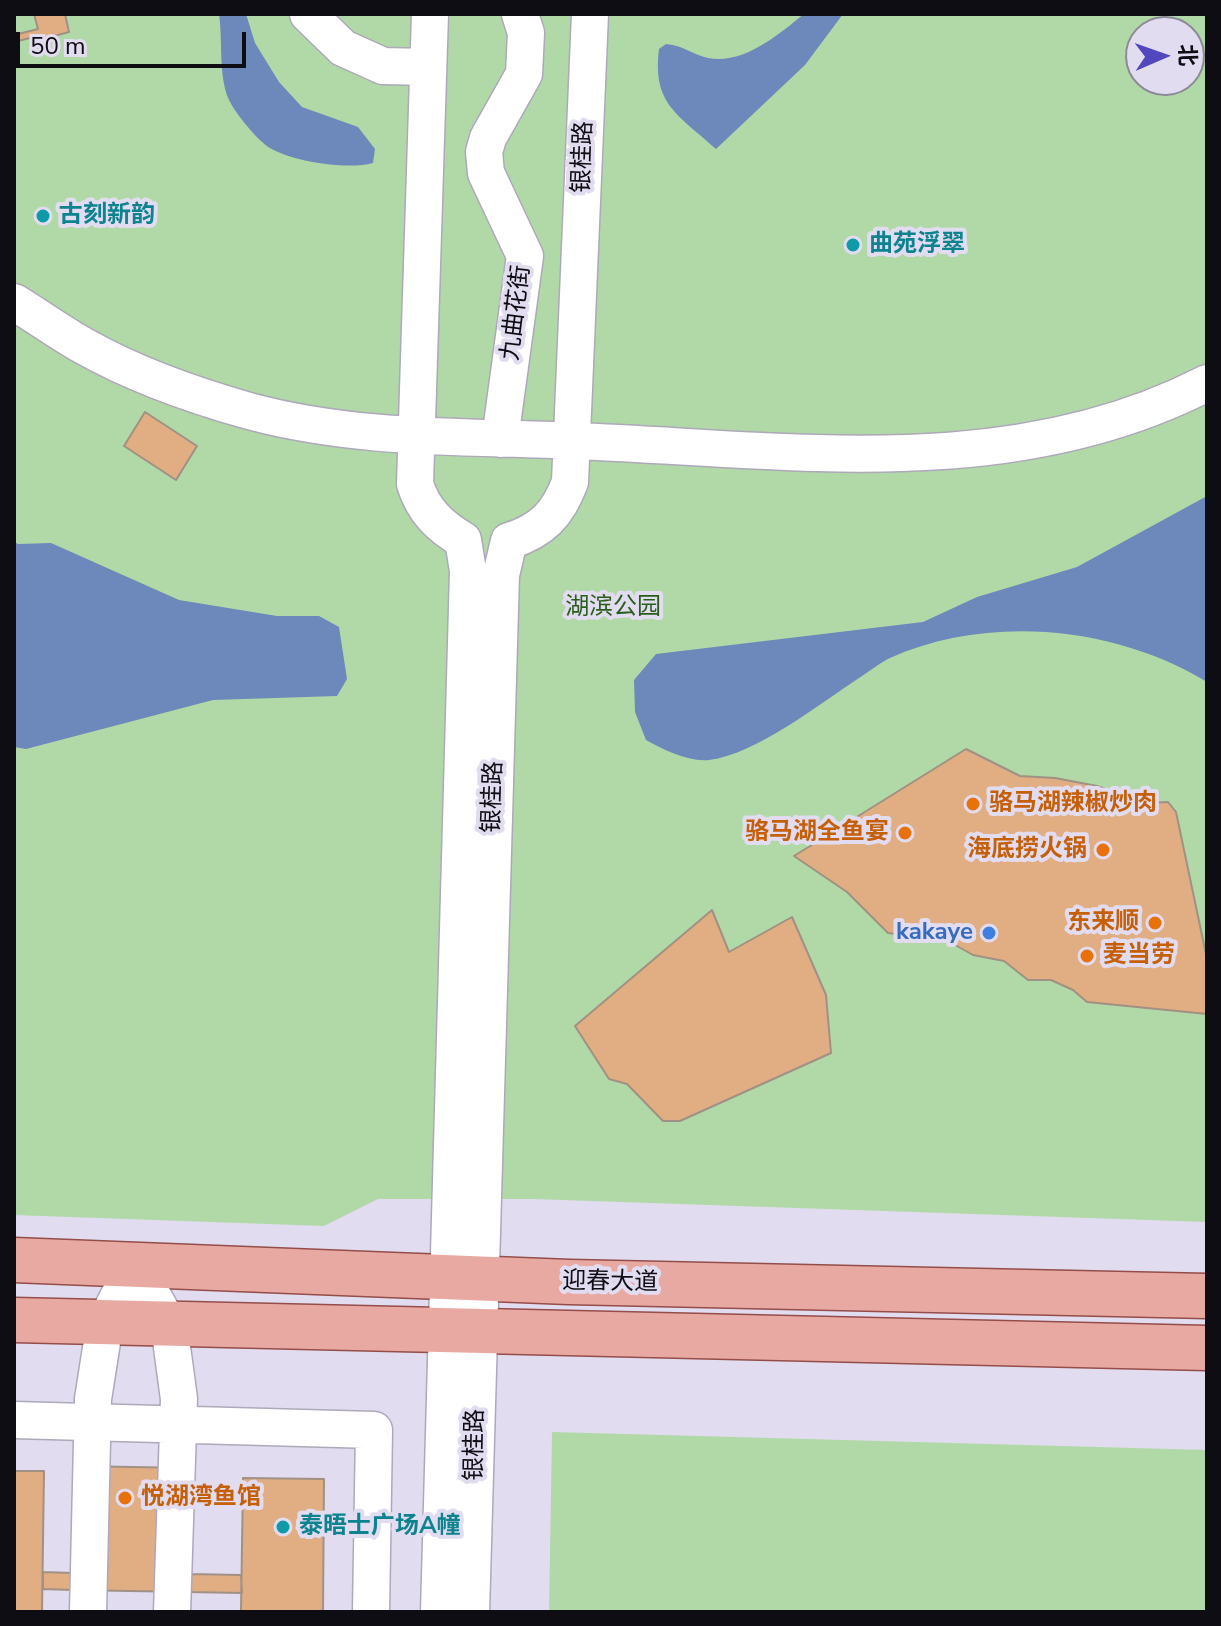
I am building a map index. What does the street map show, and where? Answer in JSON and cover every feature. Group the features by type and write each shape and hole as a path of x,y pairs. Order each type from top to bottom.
{"main road":[{"name":"迎春大道","path":"14,1260 464,1279 1207,1296"},
{"path":"14,1320 1207,1348"}],"street":[{"path":"308,14 343,48 383,66 427,103"},
{"path":"430,14 415,484 421,501 445,529 463,540 509,541"},
{"name":"九曲花街","path":"500,439 525,256 486,173 484,152 488,138 524,74 526,33 520,14"},
{"name":"银桂路","path":"464,1279 501,575 509,541 528,535 551,520 564,500 570,482 590,14"},
{"path":"383,66 428,67"},
{"path":"14,302 84,346 171,387 249,411 329,429 416,437 855,454 939,453 1023,443 1108,424 1166,404 1207,383"},
{"name":"银桂路","path":"463,540 468,571 463,1330 471,1612"},
{"path":"88,1612 93,1399 105,1323 135,1264"},
{"path":"135,1264 169,1325 179,1399 172,1612"},
{"name":"银桂路","path":"439,1612 463,1330"},
{"path":"14,1420 374,1430 371,1612"}],"green space":[{"name":"湖滨公园","path":"14,14 1207,14 1207,1222 533,1199 378,1199 324,1226 14,1215"},
{"path":"552,1432 1207,1450 1207,1612 549,1612"}],"water":[{"path":"219,14 246,14 255,43 279,82 302,107 358,127 375,149 373,163 349,166 306,161 280,153 259,139 229,100 222,69"},
{"path":"804,14 843,14 805,65 716,149 671,107 664,96 658,68 659,49 666,44 708,58 734,57 759,46"},
{"path":"1207,496 1207,682 1171,663 1132,648 1092,638 1051,632 1009,631 968,635 928,644 890,658 787,726 728,756 693,759 646,740 635,712 634,680 656,654 923,622 977,597 1077,567"},
{"path":"14,542 51,543 179,600 277,616 319,616 339,627 347,679 337,696 213,700 26,749 14,747"}],"building":[{"path":"34,14 65,14 69,32 39,40 38,36 14,42 14,35 38,29"},
{"path":"145,412 197,446 176,480 124,446"},
{"path":"966,749 1020,776 1055,778 1097,786 1144,803 1168,802 1176,812 1207,959 1207,1014 1087,1002 1073,990 1051,980 1028,980 1004,961 973,955 948,941 888,933 847,892 794,856"},
{"path":"712,910 729,952 792,917 826,995 831,1053 680,1121 663,1121 627,1084 609,1079 575,1026"},
{"path":"75,1466 190,1468 188,1592 72,1590"},
{"path":"14,1471 44,1471 42,1612 14,1612"},
{"name":"泰晤士广场A幢","path":"243,1478 324,1479 323,1612 241,1612"},
{"path":"43,1572 73,1573 72,1590 43,1589"},
{"path":"188,1574 241,1575 242,1593 188,1592"}],"place":[{"name":"古刻新韵","path":"43,216"},
{"name":"曲苑浮翠","path":"853,245"},
{"name":"骆马湖辣椒炒肉","path":"973,804"},
{"name":"骆马湖全鱼宴","path":"905,833"},
{"name":"海底捞火锅","path":"1103,850"},
{"name":"东来顺","path":"1155,923"},
{"name":"kakaye","path":"989,933"},
{"name":"麦当劳","path":"1087,956"},
{"name":"悦湖湾鱼馆","path":"125,1498"},
{"name":"泰晤士广场A幢","path":"283,1527"}]}
